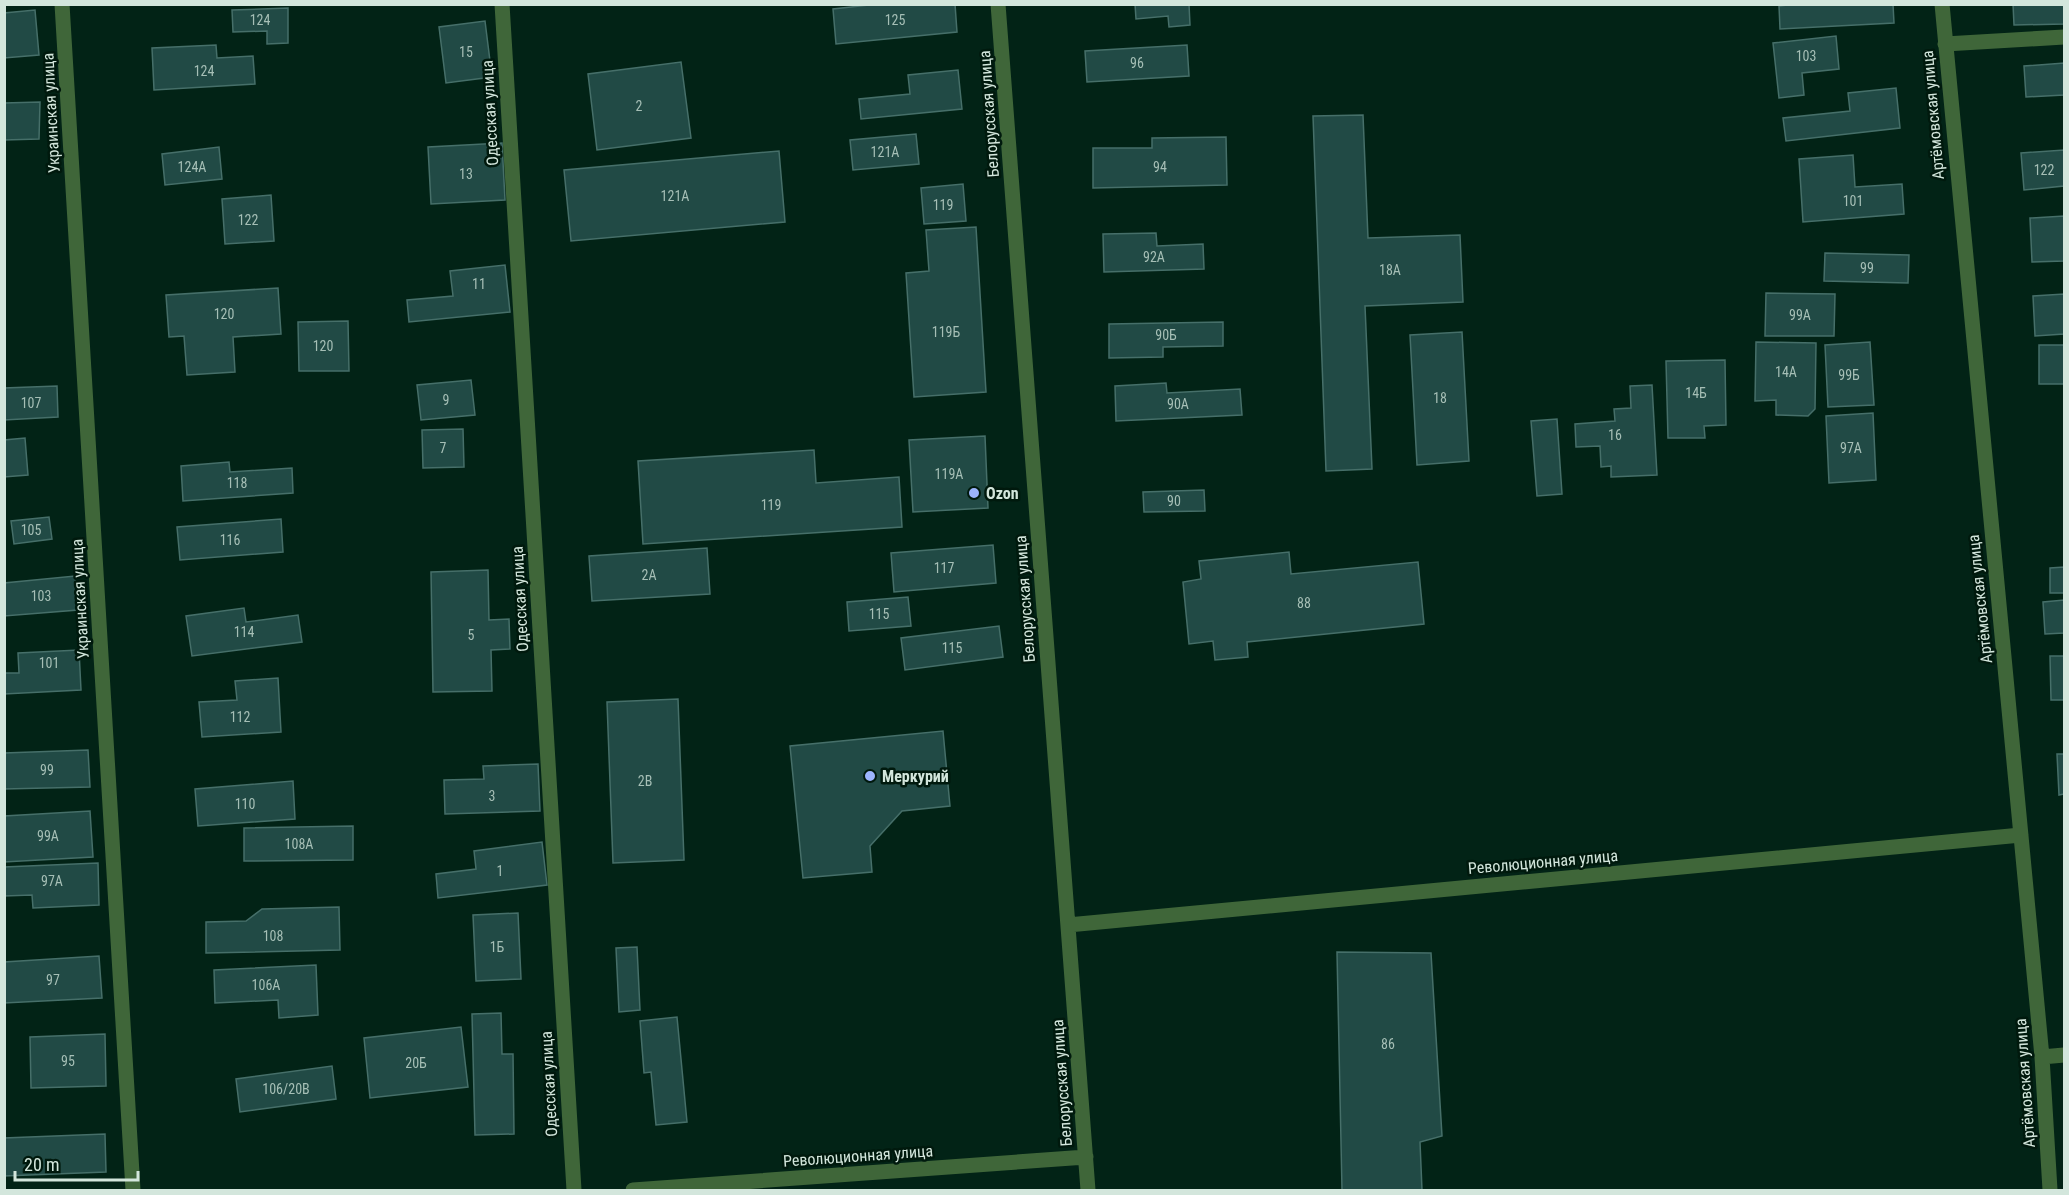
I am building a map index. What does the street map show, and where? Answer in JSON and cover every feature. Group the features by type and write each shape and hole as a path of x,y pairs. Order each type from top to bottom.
{"street":[{"name":"Украинская улица","path":"62,4 133,1191"},
{"name":"Одесская улица","path":"502,4 574,1191"},
{"name":"Белорусская улица","path":"998,4 1088,1191"},
{"name":"Артёмовская улица","path":"1942,4 2042,1057 2050,1191"},
{"path":"1945,44 2064,37"},
{"name":"Революционная улица","path":"1068,925 2021,835"},
{"path":"2042,1057 2064,1055"},
{"name":"Революционная улица","path":"633,1191 1086,1157"}],"building":[{"path":"878,4 955,4 957,32 836,44 833,9"},
{"path":"1135,4 1189,4 1190,25 1169,27 1168,16 1136,19"},
{"path":"1893,4 1894,23 1780,29 1779,6"},
{"path":"2013,4 2064,4 2064,24 2014,25"},
{"path":"288,8 288,43 267,44 267,31 233,32 232,10"},
{"path":"35,10 39,55 4,58 4,13"},
{"path":"485,21 492,77 446,83 439,27"},
{"path":"1836,36 1839,69 1802,73 1804,95 1779,98 1773,43"},
{"path":"216,45 217,58 253,56 255,84 154,90 152,48"},
{"path":"1187,45 1189,76 1087,82 1085,51"},
{"path":"681,62 691,138 597,150 588,74"},
{"path":"2064,63 2064,95 2026,97 2024,66"},
{"path":"958,70 962,109 861,119 859,99 910,94 908,75"},
{"path":"1896,88 1900,128 1786,141 1783,118 1850,111 1848,93"},
{"path":"40,102 39,139 4,140 4,103"},
{"path":"1363,115 1368,238 1460,235 1463,302 1365,306 1372,469 1326,471 1313,116"},
{"path":"916,134 919,164 853,170 850,140"},
{"path":"1226,137 1227,185 1093,188 1093,148 1152,148 1152,138"},
{"path":"502,143 505,200 431,204 428,147"},
{"path":"219,147 222,179 165,185 162,154"},
{"path":"2064,150 2064,186 2024,190 2021,153"},
{"path":"779,151 785,222 571,241 564,170"},
{"path":"1853,155 1855,187 1902,184 1904,214 1803,222 1799,159"},
{"path":"963,184 966,221 924,224 921,188"},
{"path":"271,195 274,241 225,244 222,199"},
{"path":"2064,216 2064,261 2032,262 2030,218"},
{"path":"976,227 986,392 914,397 906,273 929,271 926,230"},
{"path":"1156,233 1157,246 1203,244 1204,269 1104,272 1103,234"},
{"path":"1825,253 1909,255 1908,283 1824,281"},
{"path":"505,265 510,312 409,322 407,300 453,296 450,271"},
{"path":"278,288 281,334 233,337 235,372 187,375 184,336 169,337 166,295"},
{"path":"1766,293 1835,294 1834,336 1765,336"},
{"path":"2064,294 2064,334 2035,336 2033,296"},
{"path":"348,321 349,371 299,371 298,322"},
{"path":"1223,322 1223,346 1163,347 1163,357 1109,358 1109,324"},
{"path":"1462,332 1469,461 1417,465 1410,335"},
{"path":"1756,342 1816,343 1815,409 1808,416 1776,415 1776,400 1755,401"},
{"path":"1870,342 1874,405 1828,407 1825,345"},
{"path":"2039,345 2064,345 2064,384 2039,384"},
{"path":"1725,360 1726,425 1704,426 1705,438 1668,438 1666,361"},
{"path":"471,380 475,415 421,420 417,385"},
{"path":"1166,383 1167,393 1240,389 1242,415 1116,421 1115,386"},
{"path":"1652,385 1657,475 1611,477 1611,466 1601,467 1600,446 1576,447 1575,424 1615,421 1614,409 1631,408 1630,386"},
{"path":"57,386 58,417 4,420 4,388"},
{"path":"1873,413 1876,480 1829,483 1826,416"},
{"path":"1557,419 1562,494 1537,496 1531,421"},
{"path":"463,429 464,467 423,468 422,430"},
{"path":"985,436 988,508 913,512 909,440"},
{"path":"25,438 28,475 4,477 4,440"},
{"path":"814,450 816,483 899,477 902,527 643,544 638,461"},
{"path":"229,462 230,472 292,468 293,493 183,501 181,466"},
{"path":"1204,490 1205,511 1144,512 1143,492"},
{"path":"49,517 52,539 14,544 11,521"},
{"path":"281,519 283,552 180,560 177,527"},
{"path":"993,545 996,583 894,592 891,553"},
{"path":"707,548 710,594 592,601 589,556"},
{"path":"1289,552 1291,574 1418,562 1424,624 1247,642 1248,657 1215,660 1213,641 1189,644 1183,582 1201,579 1199,561"},
{"path":"2064,567 2064,593 2050,593 2050,568"},
{"path":"488,570 489,620 509,619 510,649 491,650 492,691 433,692 431,572"},
{"path":"75,576 78,610 4,616 4,583"},
{"path":"908,597 911,626 849,631 847,602"},
{"path":"2064,600 2064,633 2045,634 2043,602"},
{"path":"244,608 246,622 298,615 302,642 192,656 186,616"},
{"path":"999,626 1003,657 905,670 901,638"},
{"path":"79,650 81,690 4,694 4,673 19,673 18,653"},
{"path":"2050,656 2064,656 2064,700 2051,700"},
{"path":"278,678 281,732 202,737 199,702 237,700 235,681"},
{"path":"678,699 684,860 613,863 607,702"},
{"name":"Меркурий","path":"943,731 950,806 902,811 870,846 872,872 803,878 790,746"},
{"path":"88,750 90,787 4,789 4,753"},
{"path":"2057,754 2064,754 2064,794 2059,795"},
{"path":"538,764 540,811 445,814 444,780 484,779 483,766"},
{"path":"293,781 295,819 198,826 195,789"},
{"path":"90,811 93,857 4,862 4,816"},
{"path":"353,826 353,860 244,861 244,828"},
{"path":"542,842 547,885 438,898 436,874 476,869 474,851"},
{"path":"98,863 99,905 33,908 32,895 4,896 4,867"},
{"path":"339,907 340,950 206,953 206,922 246,921 262,909"},
{"path":"518,913 521,979 476,981 473,915"},
{"path":"637,947 640,1010 619,1012 616,948"},
{"path":"1337,952 1431,953 1442,1136 1420,1142 1422,1190 1342,1190"},
{"path":"99,956 102,998 4,1003 4,962"},
{"path":"316,965 318,1015 279,1018 278,1000 215,1003 214,970"},
{"path":"501,1013 502,1054 513,1054 514,1134 475,1135 472,1014"},
{"path":"677,1017 687,1122 656,1125 651,1072 644,1073 640,1021"},
{"path":"461,1027 468,1087 370,1098 364,1038"},
{"path":"105,1034 106,1086 31,1088 30,1037"},
{"path":"332,1066 336,1099 240,1112 236,1079"},
{"path":"105,1134 106,1172 4,1176 4,1138"}],"place":[{"name":"Ozon","path":"974,493"},
{"name":"Меркурий","path":"870,776"}]}
